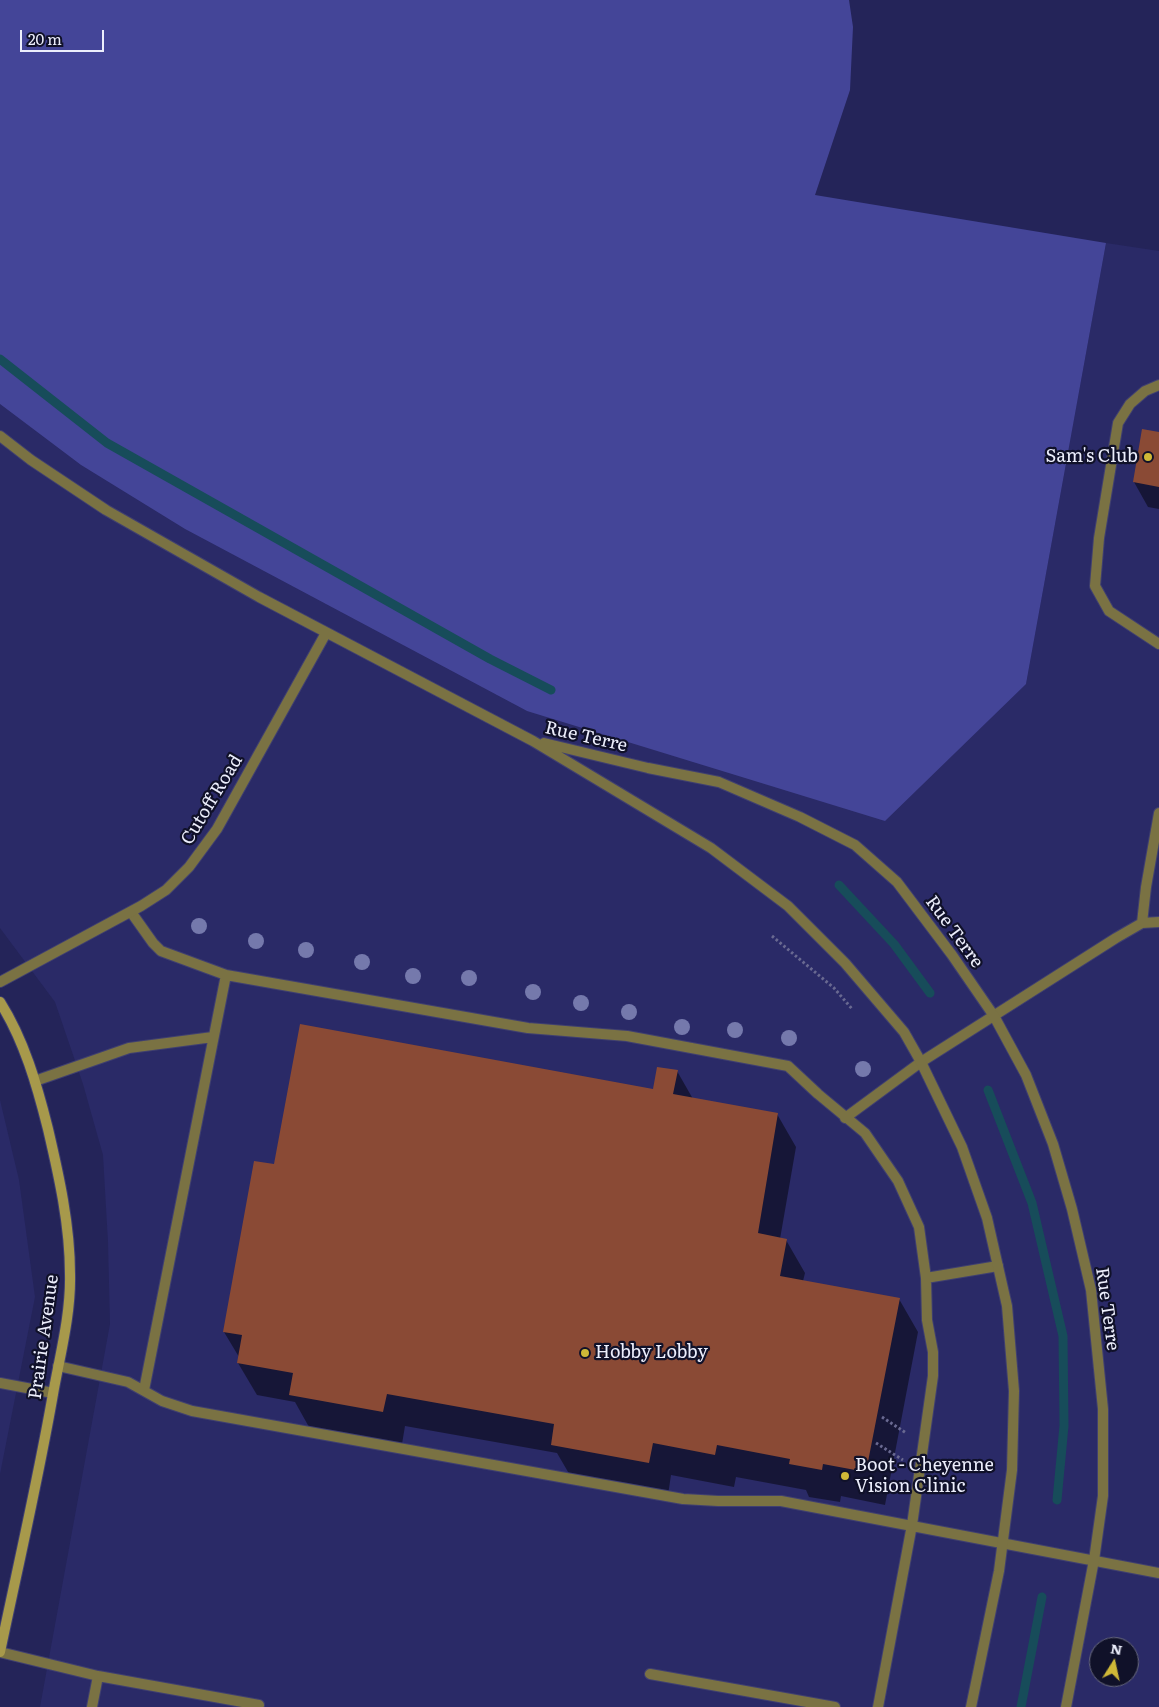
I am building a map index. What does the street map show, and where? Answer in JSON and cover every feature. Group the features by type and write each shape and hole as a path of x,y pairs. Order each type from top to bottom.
{"street":[{"path":"1159,385 1145,391 1130,404 1118,423 1099,538 1095,586 1109,612 1159,644"},
{"path":"0,436 31,460 106,510 259,597 533,741"},
{"name":"Cutoff Road","path":"0,982 131,912 166,890 190,867 217,829 326,633"},
{"name":"Rue Terre","path":"533,741 648,768 719,782 800,817 855,844 897,882 952,955 994,1016 1026,1075 1053,1144 1072,1209 1091,1290 1103,1409 1104,1496 1094,1560 1066,1707"},
{"name":"Rue Terre","path":"533,741 711,848 788,906 845,963 904,1032 921,1062 962,1147 987,1218 1007,1306 1014,1391 1012,1470 1003,1542 999,1571 971,1707"},
{"path":"1142,923 1159,812"},
{"path":"131,912 161,951 226,975 528,1028 627,1036 788,1066 845,1118 865,1133 898,1181 919,1227 926,1278 927,1320 933,1352 933,1376 912,1525 878,1707"},
{"path":"845,1118 921,1062 1116,938 1142,923 1159,922"},
{"path":"144,1390 226,975"},
{"name":"Prairie Avenue","path":"0,1002 12,1021 35,1081 57,1165 66,1219 70,1274 68,1306 40,1467 0,1652"},
{"path":"35,1081 129,1048 213,1037"},
{"path":"926,1278 998,1266"},
{"path":"58,1366 113,1377 128,1382 162,1401 192,1411 684,1498 718,1501 781,1500 1159,1573"},
{"path":"0,1383 53,1393"},
{"path":"0,1652 98,1676 259,1705 258,1707"},
{"path":"650,1674 835,1707"},
{"path":"92,1707 98,1676"}],"path":[{"path":"772,936 834,988 852,1010"},
{"path":"882,1417 924,1446"},
{"path":"876,1443 920,1471"}],"shaded area":[{"path":"0,0 849,0 853,27 850,90 815,195 1106,243 1026,684 885,821 527,711 185,529 81,465 0,404"},
{"path":"1106,243 1159,251 1159,1707 40,1707 110,1324 108,1242 103,1155 83,1084 55,1002 0,928 0,404 81,465 185,529 527,711 1026,684"},
{"path":"0,1100 19,1180 35,1297 0,1474"}],"building":[{"name":"Sam's Club","path":"1142,429 1159,432 1159,487 1133,482"},
{"path":"300,1024 653,1089 657,1067 678,1070 673,1094 778,1113 758,1233 787,1239 780,1276 900,1298 866,1472 823,1464 822,1470 789,1464 790,1459 717,1445 715,1455 653,1443 649,1463 551,1445 554,1424 387,1394 383,1412 289,1395 293,1373 237,1363 242,1335 223,1332 254,1161 274,1164"}],"waterway":[{"path":"0,359 107,443 490,659 551,690"},
{"path":"839,885 894,944 930,993"},
{"path":"988,1090 1032,1203 1063,1336 1064,1426 1057,1500"},
{"path":"1021,1707 1042,1597"}],"place":[{"name":"Sam's Club","path":"1148,457"},
{"name":"Hobby Lobby","path":"585,1353"},
{"name":"Boot - Cheyenne Vision Clinic","path":"845,1476"}]}
